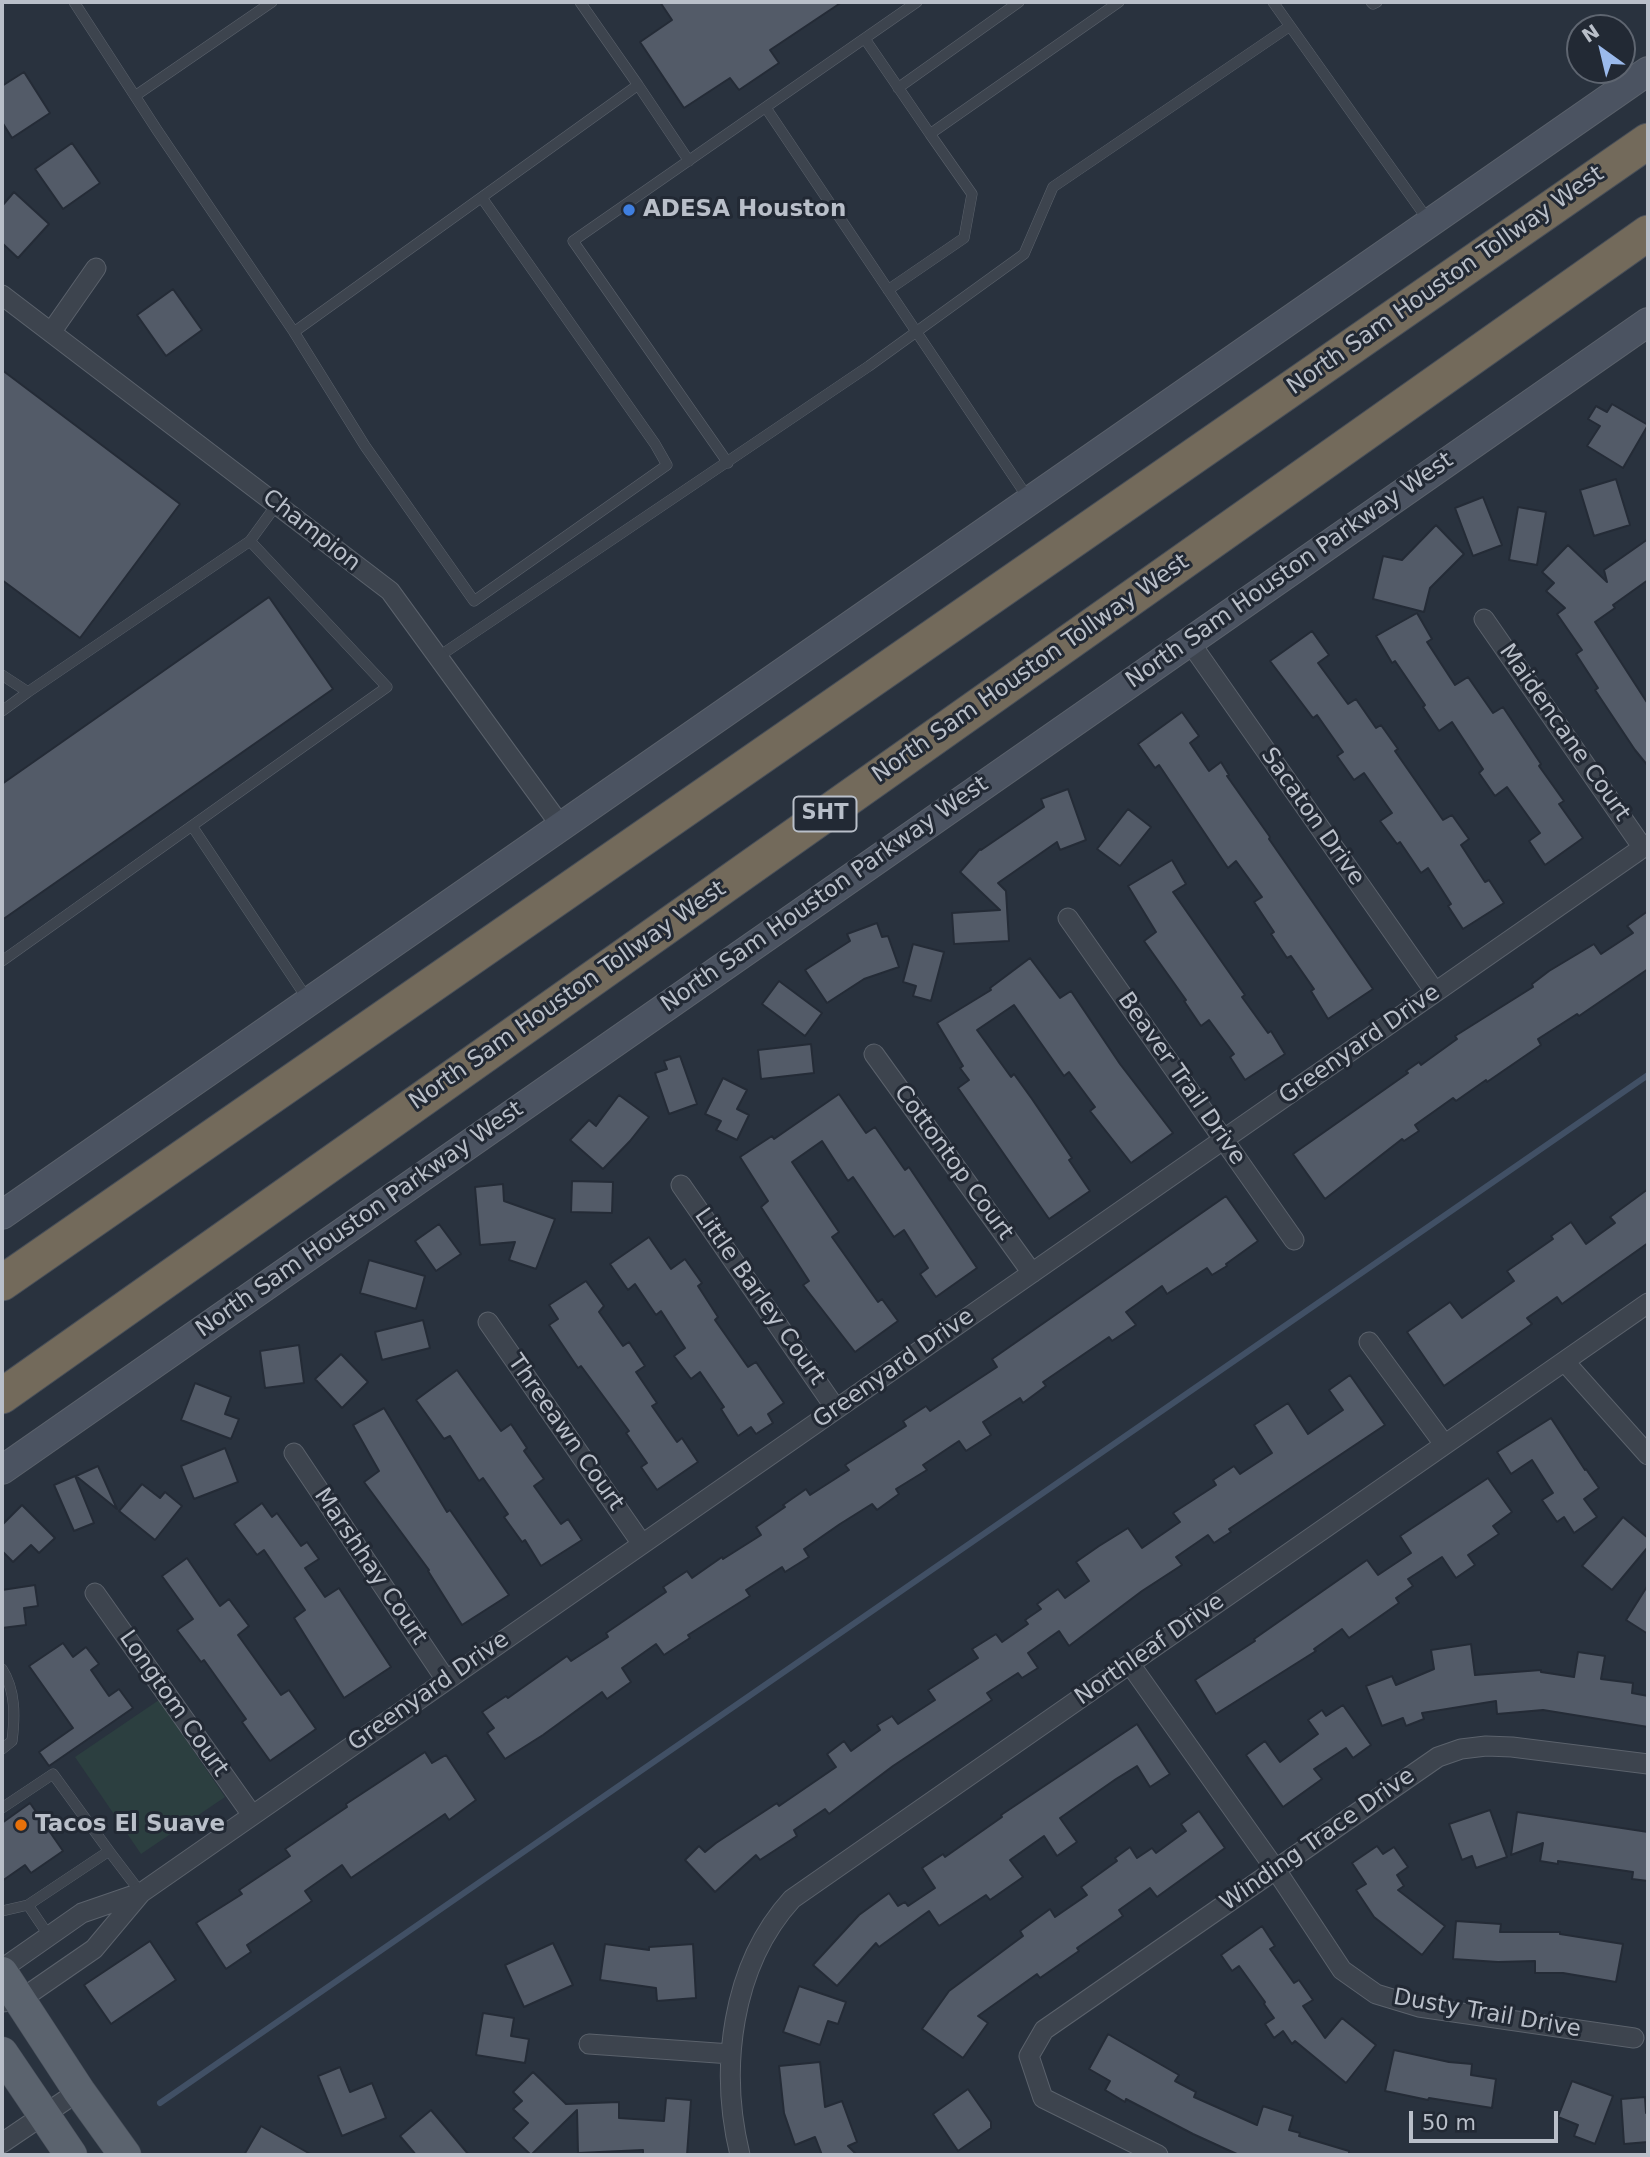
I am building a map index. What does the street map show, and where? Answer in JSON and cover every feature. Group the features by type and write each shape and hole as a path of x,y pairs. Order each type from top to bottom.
{"highway":[{"name":"North Sam Houston Tollway West","path":"2,1283 1648,141"},
{"name":"North Sam Houston Tollway West","path":"2,1396 1648,233"}],"main road":[{"path":"2,1214 1648,71"},
{"name":"North Sam Houston Parkway West","path":"2,1470 1648,322"},
{"path":"2,1971 11,2001 125,2155"},
{"path":"2,2053 71,2155"}],"street":[{"path":"52,331 96,268"},
{"name":"Champion","path":"2,295 390,591 561,826"},
{"name":"Maidencane Court","path":"1484,619 1646,846"},
{"name":"Sacaton Drive","path":"1189,641 1435,992"},
{"name":"Greenyard Drive","path":"11,2001 94,1950 141,1893 1646,846"},
{"name":"Beaver Trail Drive","path":"1068,918 1294,1240"},
{"name":"Cottontop Court","path":"874,1054 1031,1273"},
{"name":"Little Barley Court","path":"681,1185 836,1409"},
{"name":"Northleaf Drive","path":"740,2155 733,2128 731,2054 739,2001 750,1962 775,1917 792,1899 1648,1303"},
{"name":"Threeawn Court","path":"488,1322 642,1544"},
{"path":"1369,1342 1444,1444"},
{"path":"1565,1362 1648,1455"},
{"name":"Marshhay Court","path":"294,1453 446,1680"},
{"name":"Longtom Court","path":"95,1593 252,1815"},
{"name":"Dusty Trail Drive","path":"1130,1664 1276,1870 1342,1970 1376,1994 1419,2007 1634,2038"},
{"name":"Winding Trace Drive","path":"1158,2155 1043,2098 1029,2056 1044,2030 1438,1757 1461,1749 1512,1746 1648,1764"},
{"name":"Greenyard Drive","path":"2,1971 82,1913 141,1893"},
{"path":"589,2044 731,2054"},
{"path":"2,2143 79,2091"}],"lane":[{"path":"74,2 294,332 365,446 474,601 667,465 482,198"},
{"path":"135,96 272,2"},
{"path":"579,2 689,161"},
{"path":"728,463 573,241 917,2"},
{"path":"898,88 1019,2"},
{"path":"930,134 1119,2"},
{"path":"1273,2 1430,223"},
{"path":"1371,2 1377,2"},
{"path":"438,657 728,463 1024,254 1053,187 1290,26"},
{"path":"865,39 972,194 964,238 888,290"},
{"path":"294,332 638,85"},
{"path":"766,108 1030,501"},
{"path":"2,711 250,541 276,504"},
{"path":"2,961 387,687 250,541"},
{"path":"2,675 28,692"},
{"path":"192,826 309,1001"},
{"path":"2,1669 10,1685 15,1718 12,1741 2,1749"},
{"path":"2,1808 53,1773 141,1893"},
{"path":"2,1912 28,1905 109,1851"},
{"path":"28,1905 49,1936"}],"shaded area":[{"path":"159,1700 225,1797 141,1854 75,1757"}],"building":[{"path":"660,2 842,2 770,50 779,63 739,90 730,78 684,108 640,42 672,20"},
{"path":"24,72 50,113 12,138 2,122 2,86"},
{"path":"72,143 100,183 63,209 35,169"},
{"path":"14,192 49,224 18,258 2,243 2,206"},
{"path":"173,289 202,330 166,356 137,315"},
{"path":"2,370 180,504 80,638 2,580"},
{"path":"1612,404 1648,425 1623,468 1587,446 1600,426 1588,419 1596,406 1607,412"},
{"path":"1616,479 1630,525 1594,536 1580,490"},
{"path":"1483,497 1502,545 1473,556 1455,508"},
{"path":"1518,507 1546,512 1537,565 1509,560"},
{"path":"1436,525 1464,554 1430,588 1424,612 1373,599 1383,556 1402,560"},
{"path":"1648,539 1648,580 1613,605 1615,608 1595,622 1648,704 1648,766 1595,690 1598,688 1576,654 1582,650 1557,614 1565,608 1546,591 1554,583 1542,572 1568,545 1607,582 1604,570"},
{"path":"269,597 333,689 2,920 2,784"},
{"path":"1417,613 1432,639 1427,642 1455,685 1468,677 1493,713 1503,707 1564,801 1559,804 1583,838 1545,865 1529,841 1540,833 1507,787 1495,796 1479,773 1483,769 1452,722 1439,731 1423,707 1425,705 1395,661 1392,663 1376,636"},
{"path":"1312,631 1329,655 1318,663 1348,704 1356,699 1376,728 1381,725 1398,749 1395,751 1443,820 1452,815 1469,839 1461,845 1485,882 1489,880 1504,903 1463,929 1428,868 1421,873 1400,842 1397,844 1380,821 1392,813 1364,773 1354,780 1337,756 1343,752 1317,715 1313,718 1270,661"},
{"path":"1182,712 1199,736 1190,743 1209,771 1221,762 1229,775 1227,776 1269,839 1373,989 1328,1019 1311,991 1314,989 1291,956 1287,958 1271,934 1274,932 1254,902 1262,897 1236,861 1228,868 1159,765 1155,768 1138,744"},
{"path":"1068,789 1086,840 1060,850 1057,842 998,883 1006,891 1009,941 954,944 952,913 1000,910 960,872 980,849 1044,807 1041,799"},
{"path":"1128,809 1151,827 1120,866 1097,849"},
{"path":"1172,860 1186,884 1173,892 1245,995 1242,997 1268,1033 1271,1031 1285,1054 1245,1080 1230,1057 1234,1054 1209,1020 1201,1026 1144,941 1156,932 1128,886"},
{"path":"1648,911 1648,969 1579,1016 1577,1014 1538,1039 1541,1045 1487,1082 1486,1080 1456,1101 1453,1098 1415,1125 1419,1131 1404,1141 1402,1139 1325,1199 1293,1154 1408,1073 1406,1071 1419,1062 1421,1065 1457,1039 1455,1036 1533,987 1532,984 1549,971 1594,944 1601,954 1633,933 1627,926"},
{"path":"877,923 882,937 888,936 899,967 864,979 827,1003 805,970 850,941 847,934"},
{"path":"913,944 944,952 931,1001 913,996 916,986 903,982"},
{"path":"1030,958 1060,998 1071,991 1120,1064 1173,1133 1131,1163 1090,1111 1095,1107 1069,1072 1064,1076 1014,1005 977,1030 1011,1077 1014,1074 1032,1099 1072,1158 1069,1160 1090,1191 1049,1219 958,1088 969,1080 937,1023 991,990 990,988"},
{"path":"779,981 822,1013 805,1036 762,1004"},
{"path":"811,1044 814,1073 761,1079 758,1050"},
{"path":"680,1056 697,1104 669,1114 655,1073 667,1069 664,1061"},
{"path":"723,1078 747,1090 737,1109 749,1115 737,1140 716,1130 721,1121 705,1114"},
{"path":"839,1094 866,1133 875,1127 905,1170 909,1167 977,1268 936,1297 920,1274 928,1268 904,1230 894,1237 853,1177 848,1181 822,1141 792,1162 839,1232 832,1237 878,1302 882,1299 898,1321 855,1352 803,1285 809,1281 761,1207 768,1201 740,1157 772,1136 774,1139"},
{"path":"619,1095 649,1117 603,1169 570,1140 589,1120 596,1126"},
{"path":"572,1181 613,1182 612,1213 571,1212"},
{"path":"503,1184 504,1201 555,1219 536,1269 509,1260 515,1242 480,1245 475,1187"},
{"path":"1648,1189 1648,1243 1562,1304 1557,1297 1527,1318 1532,1324 1444,1386 1407,1332 1450,1302 1462,1318 1514,1281 1507,1271 1553,1239 1551,1236 1571,1222 1586,1244 1615,1223 1610,1217"},
{"path":"1226,1196 1258,1241 1226,1264 1227,1266 1212,1275 1207,1268 1167,1294 1162,1286 1126,1312 1136,1325 1112,1341 1109,1337 1043,1382 1046,1386 1023,1403 1020,1398 983,1422 991,1435 966,1451 959,1441 923,1465 927,1470 896,1489 899,1494 877,1510 872,1504 840,1524 804,1549 809,1557 785,1572 782,1567 746,1590 750,1596 688,1635 690,1638 664,1655 656,1644 622,1668 631,1682 607,1699 602,1692 505,1759 487,1733 494,1728 482,1712 506,1696 508,1698 567,1656 571,1661 608,1637 606,1633 666,1592 663,1587 687,1571 692,1578 761,1535 756,1527 785,1507 783,1505 806,1489 810,1495 849,1470 845,1465 906,1426 903,1421 926,1406 930,1411 997,1367 992,1359"},
{"path":"439,1224 461,1254 436,1271 415,1241"},
{"path":"649,1237 671,1269 685,1259 702,1283 698,1286 718,1317 715,1320 748,1367 756,1362 784,1403 768,1414 773,1423 756,1434 751,1427 738,1436 721,1409 724,1407 700,1372 691,1379 674,1356 685,1348 661,1311 656,1315 635,1284 628,1290 610,1264"},
{"path":"369,1260 425,1276 416,1309 360,1293"},
{"path":"586,1281 604,1306 599,1312 623,1346 629,1342 645,1366 636,1372 657,1403 652,1406 677,1442 682,1438 698,1462 657,1490 641,1467 647,1463 626,1433 629,1431 581,1366 578,1368 549,1325 558,1319 549,1305"},
{"path":"423,1320 430,1348 382,1360 375,1332"},
{"path":"299,1345 304,1383 265,1388 260,1351"},
{"path":"341,1354 368,1382 342,1408 315,1379"},
{"path":"457,1370 501,1431 511,1424 527,1448 524,1451 544,1479 534,1486 561,1524 568,1519 582,1540 541,1566 525,1540 522,1542 504,1517 508,1514 483,1478 479,1481 450,1436 444,1439 416,1400"},
{"path":"1350,1375 1385,1425 1229,1529 1231,1532 1214,1543 1208,1535 1176,1557 1182,1565 1142,1591 1069,1646 1059,1631 1028,1653 1038,1668 1022,1678 1018,1673 987,1693 992,1700 893,1766 829,1814 825,1809 794,1830 797,1836 760,1860 756,1855 715,1892 685,1860 699,1846 705,1852 836,1767 827,1754 844,1741 851,1751 880,1730 877,1725 892,1716 898,1724 935,1700 928,1690 978,1658 972,1649 996,1634 1002,1642 1028,1624 1025,1620 1041,1609 1037,1604 1058,1589 1065,1598 1089,1581 1076,1562 1099,1546 1128,1528 1142,1548 1180,1522 1173,1513 1216,1485 1213,1480 1234,1466 1240,1474 1272,1453 1254,1425 1288,1403 1308,1434 1343,1410 1329,1390"},
{"path":"195,1383 231,1397 225,1414 239,1419 231,1439 181,1420"},
{"path":"384,1408 447,1512 450,1510 509,1595 462,1625 429,1570 364,1482 379,1471 353,1425"},
{"path":"1551,1418 1599,1488 1584,1499 1597,1517 1574,1533 1564,1517 1557,1522 1542,1500 1553,1493 1532,1460 1511,1474 1497,1452"},
{"path":"225,1448 238,1482 194,1499 181,1466"},
{"path":"98,1466 117,1509 76,1476"},
{"path":"75,1476 94,1523 74,1531 54,1485"},
{"path":"1488,1478 1512,1512 1493,1526 1499,1534 1468,1555 1475,1565 1456,1578 1442,1557 1408,1579 1413,1586 1396,1598 1399,1603 1362,1629 1349,1638 1342,1629 1314,1649 1316,1651 1216,1714 1195,1680 1255,1641 1254,1639 1367,1560 1378,1575 1411,1553 1400,1536"},
{"path":"142,1484 160,1498 165,1492 182,1506 155,1540 119,1511"},
{"path":"262,1503 272,1517 277,1513 301,1546 307,1542 319,1559 305,1568 325,1597 339,1588 391,1667 344,1698 294,1618 305,1610 264,1550 257,1555 234,1524"},
{"path":"22,1505 55,1538 39,1553 31,1545 13,1562 2,1551 2,1525"},
{"path":"1623,1517 1648,1538 1648,1547 1612,1590 1582,1566"},
{"path":"187,1558 220,1606 229,1599 249,1626 238,1635 281,1695 289,1690 316,1729 270,1761 242,1722 246,1719 204,1660 201,1662 177,1630 193,1619 162,1576"},
{"path":"35,1585 38,1606 24,1608 26,1625 2,1628 2,1590"},
{"path":"1648,1585 1648,1634 1626,1620"},
{"path":"63,1643 73,1657 86,1647 99,1664 91,1670 109,1696 119,1689 133,1708 49,1766 39,1752 73,1728 29,1666"},
{"path":"1471,1644 1475,1675 1541,1670 1574,1677 1578,1652 1605,1656 1601,1679 1633,1683 1632,1693 1648,1696 1648,1727 1543,1710 1497,1714 1496,1701 1422,1713 1424,1719 1406,1726 1403,1718 1382,1726 1366,1686 1392,1676 1396,1685 1434,1669 1431,1650"},
{"path":"1343,1705 1371,1745 1353,1758 1346,1748 1314,1769 1322,1779 1283,1807 1246,1755 1265,1741 1280,1762 1318,1734 1308,1720 1322,1710 1326,1716"},
{"path":"1137,1724 1170,1774 1150,1787 1137,1766 1116,1779 1060,1818 1077,1842 1057,1856 1044,1836 1010,1860 1023,1877 990,1900 986,1895 939,1926 929,1911 879,1947 876,1943 837,1986 813,1965 859,1915 889,1893 898,1906 905,1902 908,1906 935,1888 922,1868 943,1854 945,1857 1002,1817 1001,1815"},
{"path":"425,1752 432,1763 446,1755 476,1800 449,1820 445,1814 351,1878 342,1865 305,1891 312,1901 247,1945 251,1952 226,1969 196,1923 242,1894 239,1890 290,1856 285,1849 347,1807 346,1804"},
{"path":"30,1803 63,1851 31,1873 25,1865 2,1881 2,1823"},
{"path":"1490,1810 1507,1857 1476,1868 1472,1856 1462,1860 1449,1824"},
{"path":"1199,1811 1225,1848 1157,1897 1150,1888 1119,1910 1123,1916 1077,1948 1079,1951 1040,1978 1037,1974 978,2016 988,2023 963,2058 922,2029 949,1991 1023,1936 1020,1931 1050,1909 1055,1917 1087,1895 1081,1887 1117,1861 1115,1858 1130,1847 1137,1858 1152,1848 1156,1853 1186,1831 1181,1824"},
{"path":"1517,1812 1648,1832 1648,1881 1632,1879 1633,1872 1558,1861 1558,1864 1540,1861 1543,1843 1511,1855"},
{"path":"1377,1846 1383,1854 1394,1847 1408,1867 1397,1875 1404,1886 1398,1890 1445,1926 1422,1955 1374,1917 1356,1890 1366,1884 1352,1863"},
{"path":"1456,1921 1501,1924 1500,1932 1560,1932 1623,1944 1616,1982 1563,1973 1535,1973 1535,1961 1453,1959"},
{"path":"1262,1926 1275,1946 1270,1949 1294,1983 1299,1980 1313,2000 1303,2006 1325,2038 1342,2018 1376,2045 1346,2083 1295,2041 1292,2044 1283,2031 1274,2038 1265,2024 1274,2018 1265,2002 1239,1966 1232,1971 1221,1955"},
{"path":"150,1941 176,1980 111,2024 84,1985"},
{"path":"553,1943 573,1985 524,2007 505,1965"},
{"path":"605,1944 649,1950 649,1947 693,1944 696,1998 657,2001 656,1988 600,1980"},
{"path":"799,1986 846,2002 838,2024 828,2021 820,2045 783,2032"},
{"path":"483,2013 514,2018 511,2036 529,2039 525,2063 476,2055"},
{"path":"1108,2034 1179,2075 1175,2081 1196,2092 1194,2097 1257,2125 1263,2106 1293,2116 1289,2130 1300,2133 1299,2136 1349,2151 1349,2155 1239,2155 1126,2099 1125,2102 1105,2090 1110,2081 1089,2069"},
{"path":"1394,2050 1472,2064 1471,2075 1496,2079 1492,2108 1429,2098 1428,2100 1385,2091"},
{"path":"820,2062 825,2107 842,2101 857,2142 848,2146 857,2155 822,2155 815,2137 795,2145 784,2113 779,2066"},
{"path":"340,2067 350,2092 372,2083 386,2118 342,2136 318,2076"},
{"path":"533,2072 566,2104 619,2102 619,2118 664,2121 666,2098 691,2100 687,2155 643,2155 643,2150 578,2153 577,2110 531,2155 513,2138 528,2123 513,2109 522,2101 513,2092"},
{"path":"1572,2081 1613,2096 1595,2144 1574,2136 1578,2125 1558,2117"},
{"path":"968,2089 991,2122 991,2128 958,2151 933,2114"},
{"path":"1645,2097 1648,2142 1624,2144 1621,2099"},
{"path":"431,2110 469,2155 416,2155 400,2136"},
{"path":"261,2126 312,2155 244,2155"}],"waterway":[{"path":"160,2103 1648,1075"}],"place":[{"name":"ADESA Houston","path":"629,210"},
{"name":"Tacos El Suave","path":"21,1825"}]}
